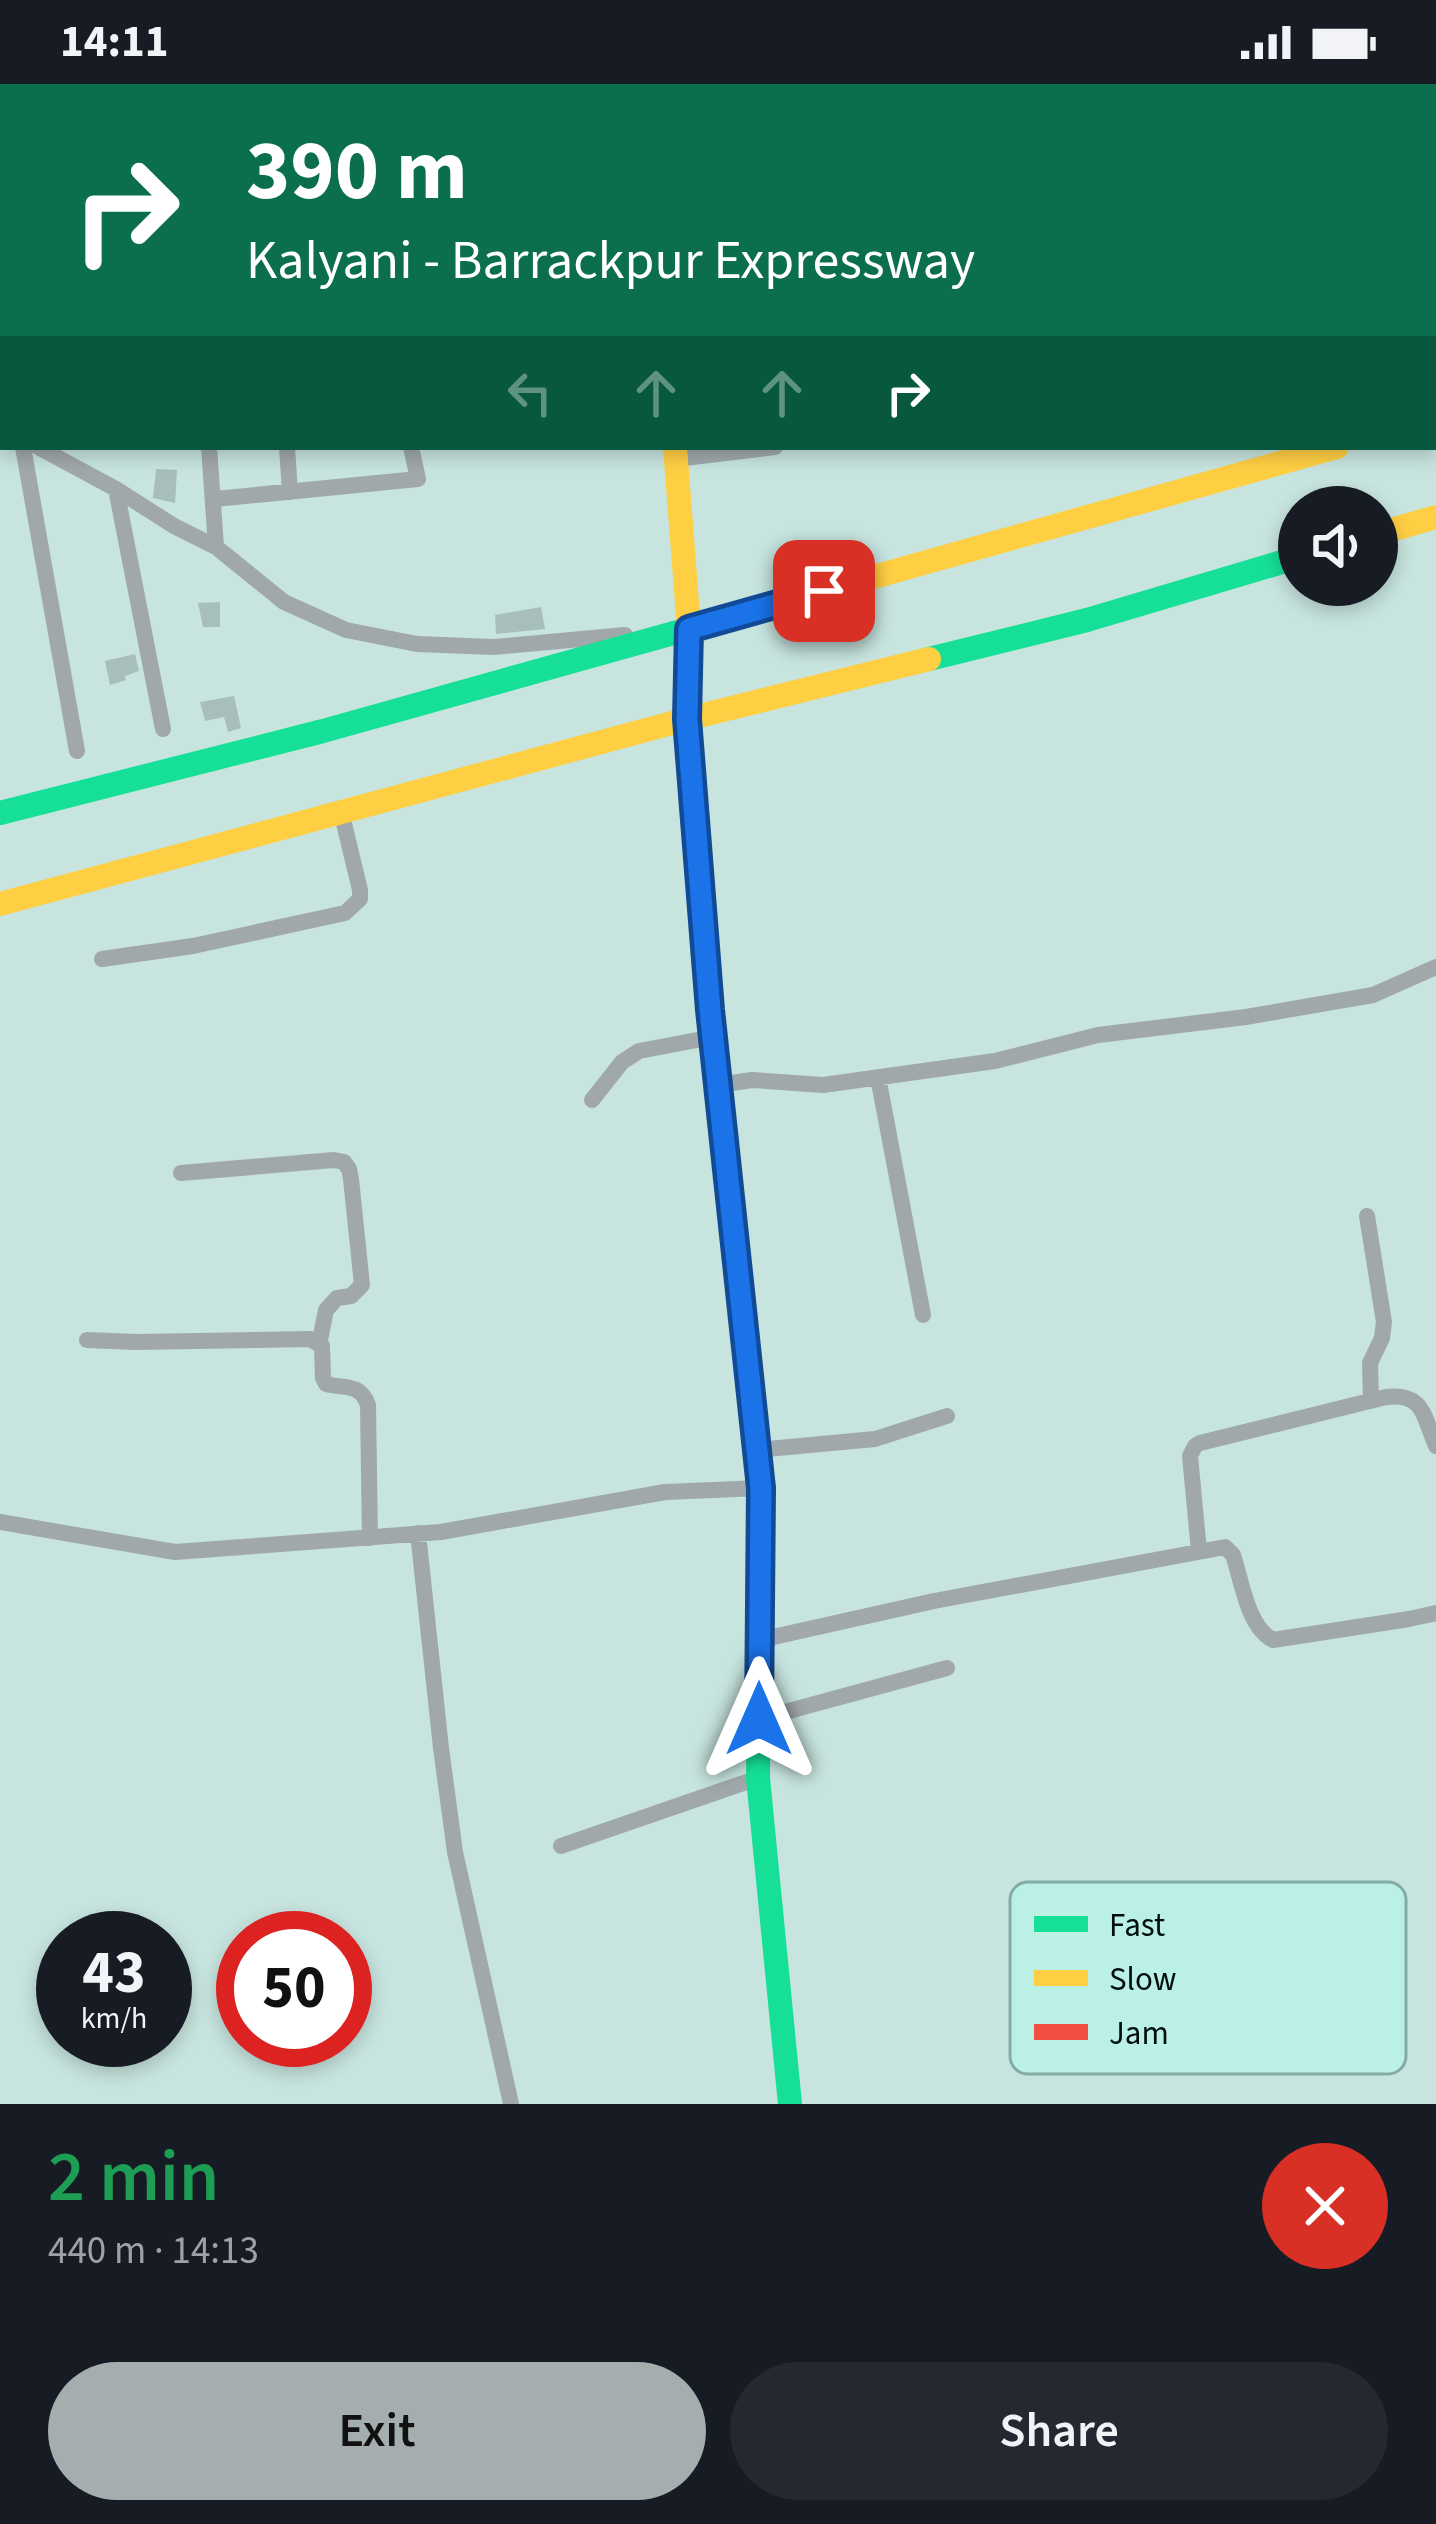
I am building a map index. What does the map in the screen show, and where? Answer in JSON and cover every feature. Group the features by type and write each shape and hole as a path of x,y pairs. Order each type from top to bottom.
{"main road":[{"path":"0,813 323,731 1325,450"},
{"path":"675,453 689,629 687,719 712,1037 761,1488 758,1778 790,2104"},
{"path":"1398,528 1436,517"},
{"path":"0,904 687,719 1087,620 1278,563"}],"street":[{"path":"24,450 76,751"},
{"path":"44,450 217,548 284,602 346,630 417,644 494,646 689,629"},
{"path":"209,450 217,548"},
{"path":"287,450 290,492"},
{"path":"214,500 418,479 412,450"},
{"path":"675,453 725,450"},
{"path":"116,489 163,729"},
{"path":"102,959 194,946 345,913 360,899 360,890 340,812"},
{"path":"718,1085 752,1080 824,1085 994,1061 1098,1035 1373,995 1436,967"},
{"path":"592,1100 629,1056 712,1037"},
{"path":"878,1077 923,1315"},
{"path":"181,1173 334,1160 349,1168 362,1286 352,1296 337,1298 326,1310 320,1345 326,1384 357,1389 368,1405 370,1538"},
{"path":"1367,1216 1384,1322 1370,1364 1371,1401"},
{"path":"87,1340 310,1339 320,1345"},
{"path":"1199,1550 1190,1456 1195,1446 1371,1401 1409,1396 1418,1405 1436,1446"},
{"path":"757,1450 892,1436 946,1416"},
{"path":"0,1522 175,1552 418,1534 665,1492 761,1488"},
{"path":"418,1534 455,1852 511,2104"},
{"path":"760,1640 934,1601 1225,1547 1256,1624 1273,1640 1436,1612"},
{"path":"759,1719 947,1668"},
{"path":"561,1846 758,1778"}],"building":[{"path":"156,469 177,470 175,503 153,498"},
{"path":"220,602 220,627 203,627 198,603"},
{"path":"541,607 545,629 496,634 495,615"},
{"path":"135,654 139,671 110,685 105,661"},
{"path":"234,696 241,728 228,732 224,717 205,721 200,702"}],"traffic: fast":[{"path":"929,659 1087,620 1278,563"},
{"path":"0,813 323,731 706,624"},
{"path":"729,1187 761,1488 758,1778 790,2104"}],"traffic: slow":[{"path":"675,450 689,629 687,719 729,1187"},
{"path":"706,624 1326,450"},
{"path":"1398,528 1436,517"},
{"path":"0,904 687,719 929,659"}],"route":[{"path":"759,1719 761,1488 710,1010 687,719 689,629 824,591"}]}
